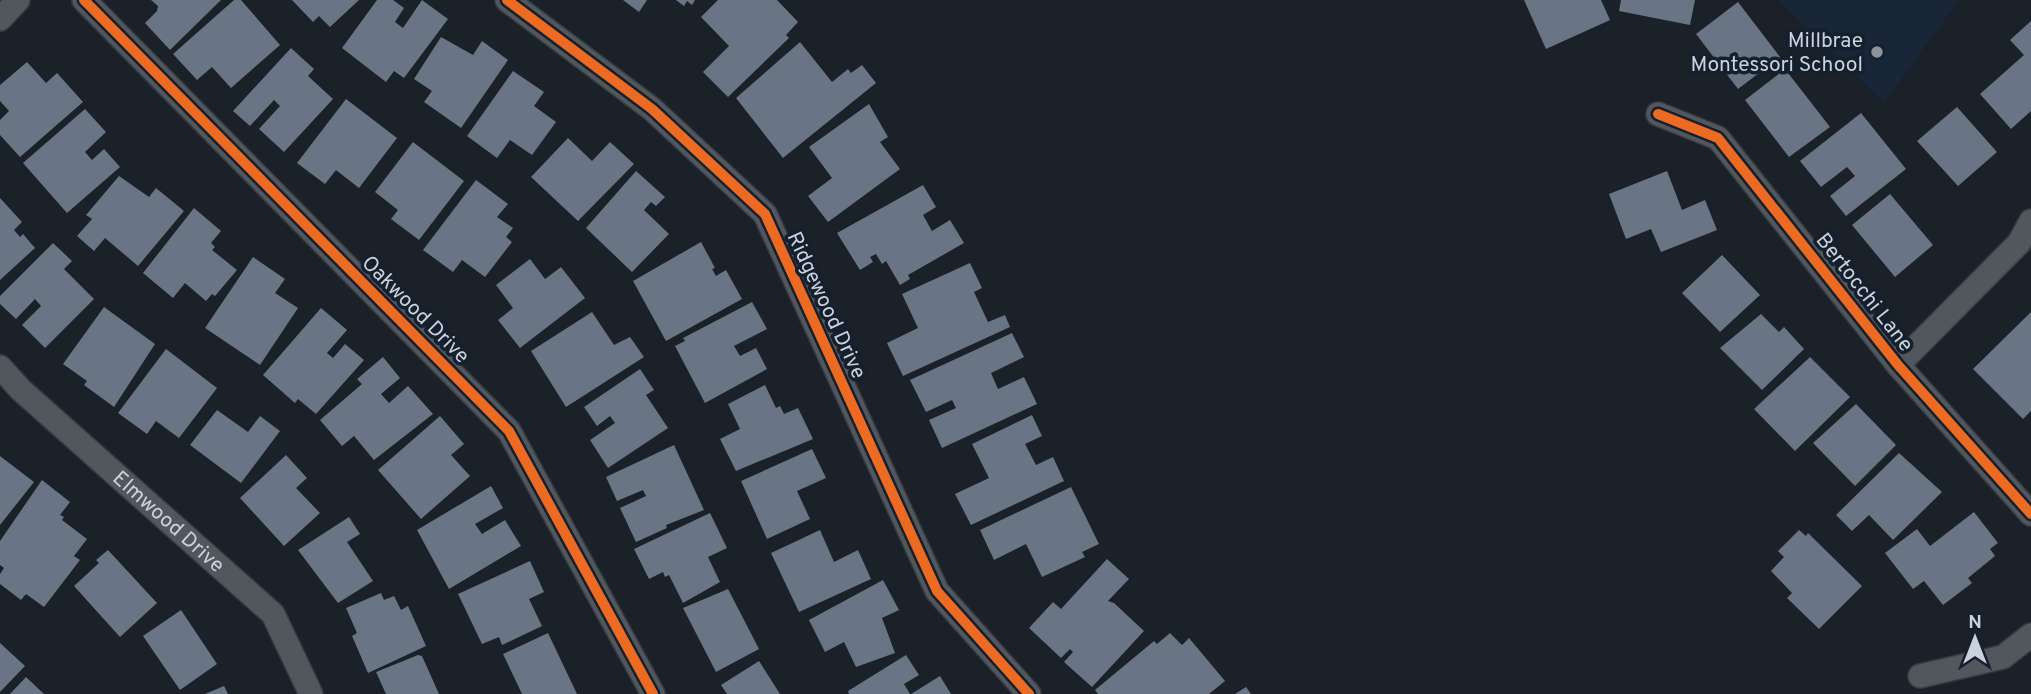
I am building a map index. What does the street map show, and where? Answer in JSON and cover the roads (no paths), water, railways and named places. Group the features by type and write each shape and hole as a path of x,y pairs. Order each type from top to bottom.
{"street":[{"path":"0,19 18,0"},
{"name":"Oakwood Drive","path":"84,0 509,431 653,694"},
{"name":"Ridgewood Drive","path":"508,0 652,108 765,214 937,591 1028,694"},
{"name":"Bertocchi Lane","path":"1658,114 1718,138 1898,365 2031,514"},
{"path":"1898,365 2019,243 2031,222"},
{"name":"Elmwood Drive","path":"0,367 21,390 273,614 310,694"},
{"path":"1920,676 2003,657 2031,635"}],"place":[{"name":"Millbrae Montessori School","path":"1877,52"}]}
